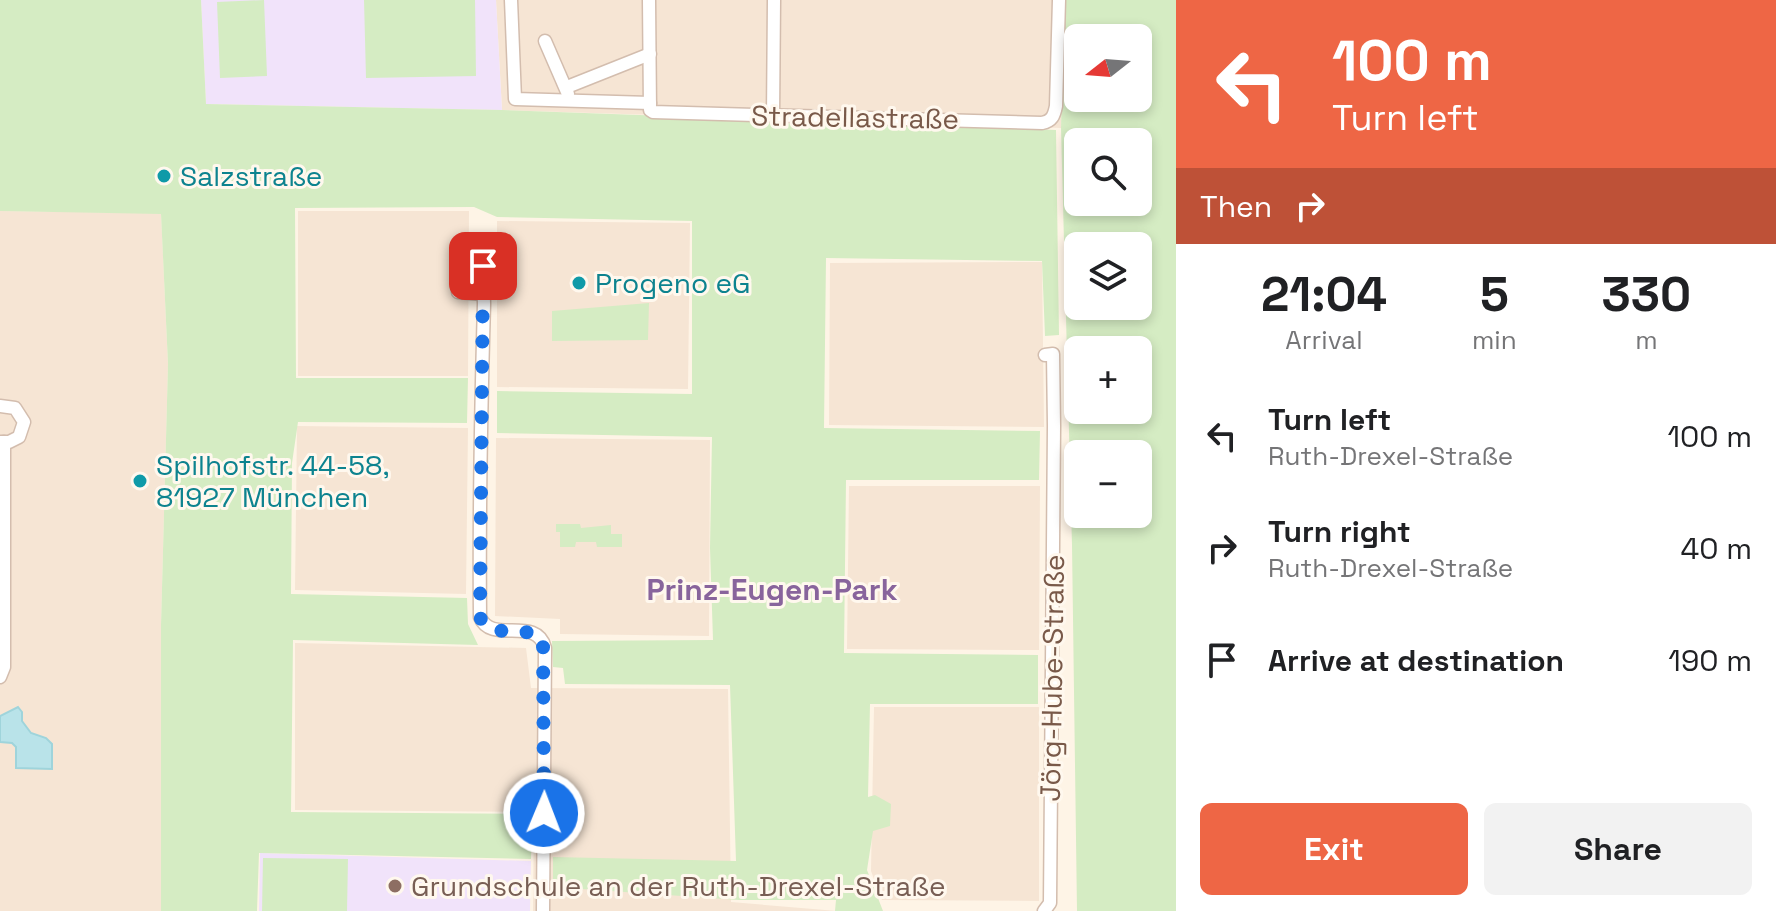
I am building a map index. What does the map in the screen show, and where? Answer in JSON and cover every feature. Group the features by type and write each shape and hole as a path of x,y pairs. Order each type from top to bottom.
{"street":[{"name":"Stradellastraße","path":"511,0 515,99 773,116 1042,123 1054,116 1059,0"},
{"path":"649,0 651,108"},
{"path":"773,116 774,0"},
{"path":"545,41 567,87 570,101"},
{"path":"567,87 650,54"},
{"path":"484,294 480,617 483,625 490,630 530,631 537,635 545,648 543,911"},
{"name":"Jörg-Hube-Straße","path":"1044,911 1050,903 1054,465 1053,354 1045,355"},
{"path":"0,406 15,408 24,422 19,437 2,442 4,667 0,677"}],"shaded area":[{"path":"201,0 496,0 502,110 206,104"},
{"path":"496,0 1064,0 1061,128 502,110"},
{"path":"0,211 161,213 168,364 161,625 161,911 0,911"},
{"path":"298,211 469,211 468,376 298,376"},
{"path":"497,221 690,223 688,389 497,387"},
{"path":"1042,262 1044,427 829,425 830,263"},
{"path":"297,426 468,428 466,594 295,590"},
{"path":"496,438 710,440 709,636 560,634 560,619 495,616"},
{"path":"849,486 1040,486 1039,650 847,649"},
{"path":"295,643 526,648 531,688 728,689 731,902 837,911 533,911 534,812 295,810"},
{"path":"874,707 1039,707 1039,901 882,900 871,871"},
{"name":"Grundschule an der Ruth-Drexel-Straße","path":"260,853 531,861 530,911 259,911"}],"green space":[{"path":"0,0 201,0 206,104 502,110 1056,130 1059,335 1045,336 1042,261 826,258 824,428 1040,431 1039,480 846,480 844,653 1038,655 1038,704 870,704 868,797 875,795 891,804 890,826 873,831 867,870 883,911 835,911 836,900 739,900 553,887 553,857 736,861 730,685 565,684 563,668 553,667 552,641 713,640 710,548 712,437 497,433 497,391 692,394 692,221 497,217 474,207 295,208 296,378 468,378 467,423 298,422 292,463 291,594 467,598 468,624 478,645 293,640 291,812 532,814 531,859 259,853 257,911 161,911 161,625 168,364 161,214 0,211"},
{"path":"264,0 267,76 220,78 217,2"},
{"path":"364,0 475,0 476,76 366,78"},
{"path":"1064,0 1176,0 1176,911 1077,911 1072,528 1152,528 1152,440 1069,440 1069,424 1152,424 1152,336 1066,336 1066,320 1152,320 1152,232 1064,232 1064,242 1061,128"},
{"path":"649,303 648,340 552,341 552,311"},
{"path":"556,524 580,524 581,528 611,525 611,534 622,534 622,547 597,547 596,542 576,542 575,547 560,547 560,532 556,532"},
{"path":"263,858 348,859 347,911 262,911"}],"water":[{"path":"18,707 22,712 22,721 31,733 46,738 52,744 52,769 16,768 16,747 12,743 0,742 0,716"}],"place":[{"name":"Salzstraße","path":"164,176"},
{"name":"Progeno eG","path":"579,283"},
{"name":"Spilhofstr. 44-58, 81927 München","path":"140,481"},
{"name":"Grundschule an der Ruth-Drexel-Straße","path":"395,886"}],"district":[{"name":"Prinz-Eugen-Park","path":"772,589"}],"route":[{"path":"483,266 480,617 483,625 490,630 530,631 543,641 544,813"}]}
